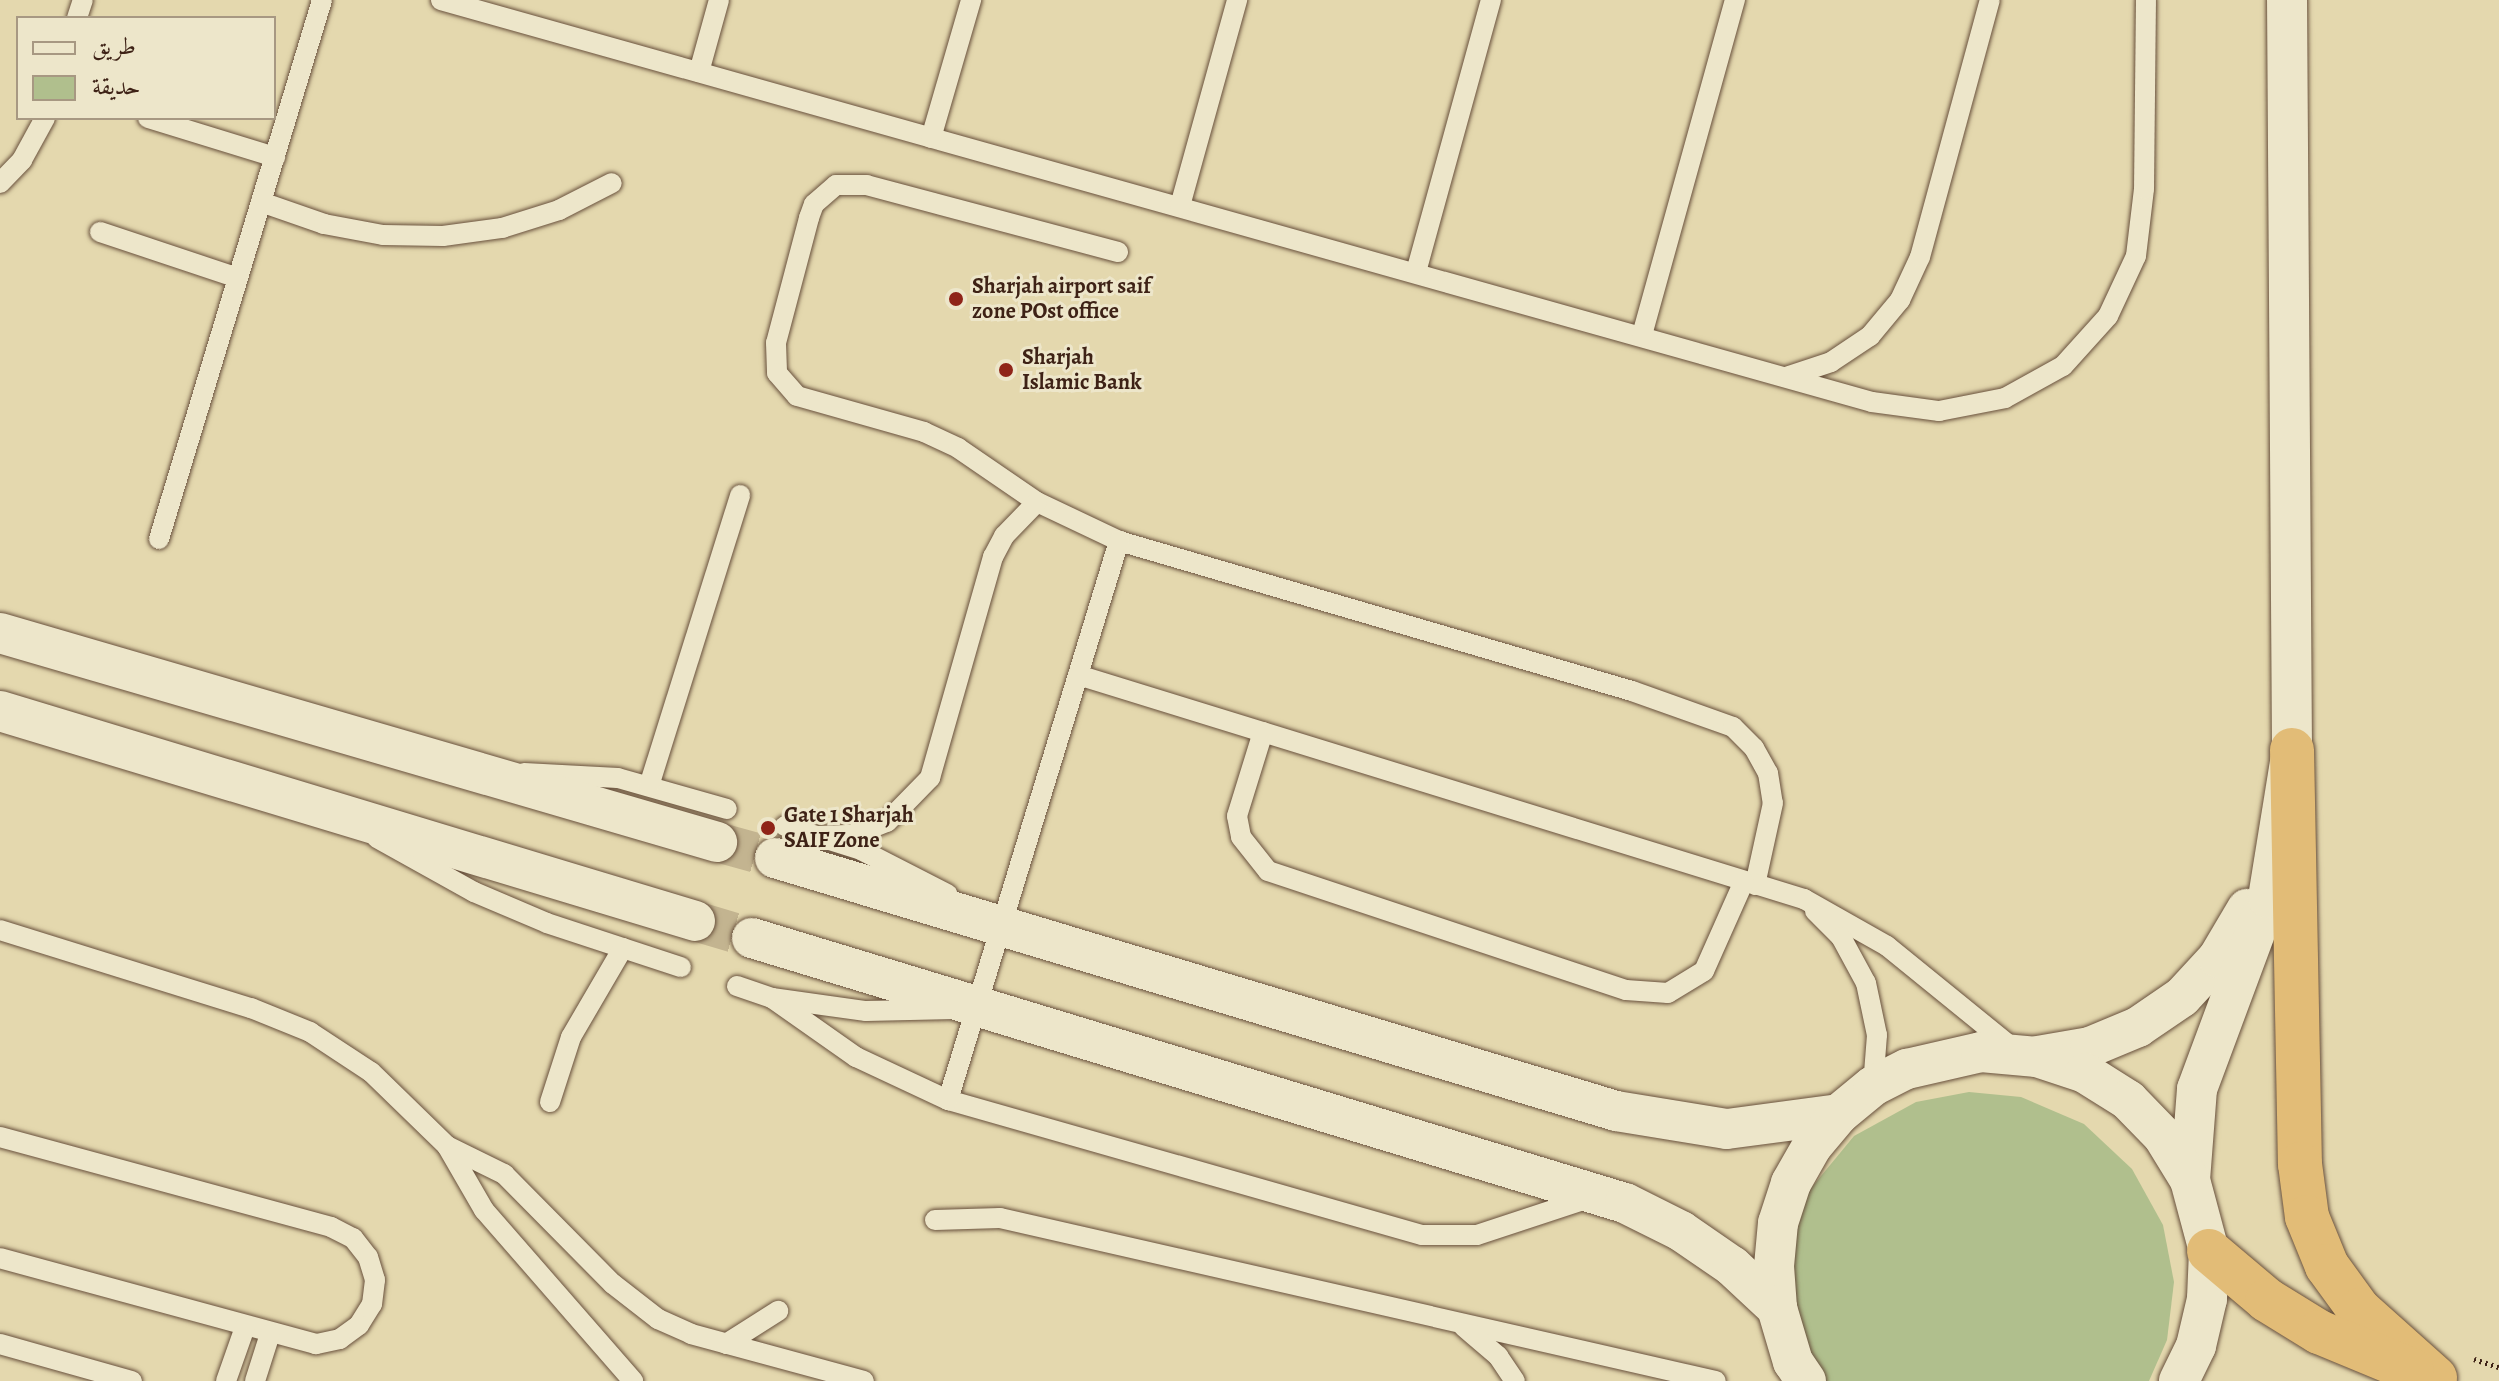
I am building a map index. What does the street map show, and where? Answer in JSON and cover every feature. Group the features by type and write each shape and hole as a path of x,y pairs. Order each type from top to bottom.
{"highway":[{"path":"2292,750 2300,1164 2307,1217 2327,1266 2359,1310 2441,1380"},
{"path":"2209,1251 2267,1300 2319,1332 2441,1380"}],"street":[{"path":"2190,1180 2197,1089 2210,1046 2258,935 2292,750 2287,0"},
{"path":"0,633 493,776 722,826"},
{"path":"0,711 695,921"},
{"path":"1806,1381 1793,1362 1777,1308 1774,1266 1783,1210 1812,1146 1839,1114 1873,1086 1943,1057 2028,1055 2090,1047 2138,1027 2182,997 2218,958 2245,913 2280,823"},
{"path":"780,842 1003,925 1616,1111 1727,1129 1839,1114"},
{"path":"752,938 1625,1203 1681,1231 1732,1266 1777,1308"},
{"path":"2028,1055 2085,1073 2128,1100 2163,1136 2190,1180 2209,1251 2207,1299 2196,1346 2179,1381"}],"lane":[{"path":"159,539 322,0"},
{"path":"441,0 476,5 931,138 1872,402 1939,411 2005,398 2063,366 2108,316 2136,256 2144,189 2146,0"},
{"path":"699,72 719,0"},
{"path":"931,138 971,0"},
{"path":"1180,206 1237,0"},
{"path":"1416,272 1491,0"},
{"path":"1642,335 1735,0"},
{"path":"1786,377 1844,354 1870,336 1900,300 1920,257 1990,0"},
{"path":"0,183 22,160 44,120"},
{"path":"155,120 275,157"},
{"path":"1118,252 851,182 823,192 809,218 774,358 785,386 797,396 924,432 985,464 1037,502 1119,541 1632,691 1733,727 1754,748 1768,773 1773,803 1749,883 1704,971 1668,993 1626,990 1268,871 1252,857 1237,816 1263,732"},
{"path":"261,202 324,224 383,235 443,236 502,228 559,210 612,183"},
{"path":"100,232 238,278"},
{"path":"649,786 740,495"},
{"path":"780,842 854,835 887,822 930,778 993,557 1012,527 1037,502"},
{"path":"948,1100 1119,541"},
{"path":"1078,675 1804,899 1887,946 2028,1055"},
{"path":"493,776 577,773 649,786 722,826"},
{"path":"337,813 474,892 681,967"},
{"path":"818,836 901,868 1003,925"},
{"path":"1804,899 1841,937 1866,983 1877,1035 1873,1086"},
{"path":"0,930 251,1008 310,1032 371,1072 447,1146 504,1174 613,1284 658,1319 726,1344 864,1381"},
{"path":"550,1102 571,1037 623,948"},
{"path":"737,986 772,998 866,1011 978,1007"},
{"path":"772,998 856,1057 948,1100 1422,1235 1477,1235 1596,1196"},
{"path":"0,1137 331,1227 353,1238 368,1257 375,1280 372,1304 359,1325 340,1339 316,1344 270,1334 0,1258"},
{"path":"447,1146 475,1200 633,1381"},
{"path":"935,1220 1000,1218 1716,1381"},
{"path":"726,1344 778,1311"},
{"path":"1461,1324 1498,1356 1515,1381"},
{"path":"226,1381 245,1327"},
{"path":"255,1381 270,1334"},
{"path":"0,1344 132,1381"}],"green space":[{"path":"1969,1092 2021,1097 2084,1124 2132,1169 2163,1225 2174,1282 2167,1340 2149,1381 1809,1381 1785,1253 1807,1193 1854,1136 1916,1102"}],"tunnel":[{"path":"717,842 775,858"},
{"path":"695,921 752,938"}],"place":[{"name":"Sharjah airport saif zone POst office","path":"956,299"},
{"name":"Sharjah Islamic Bank","path":"1006,370"},
{"name":"Gate 1 Sharjah SAIF Zone","path":"768,828"}]}
